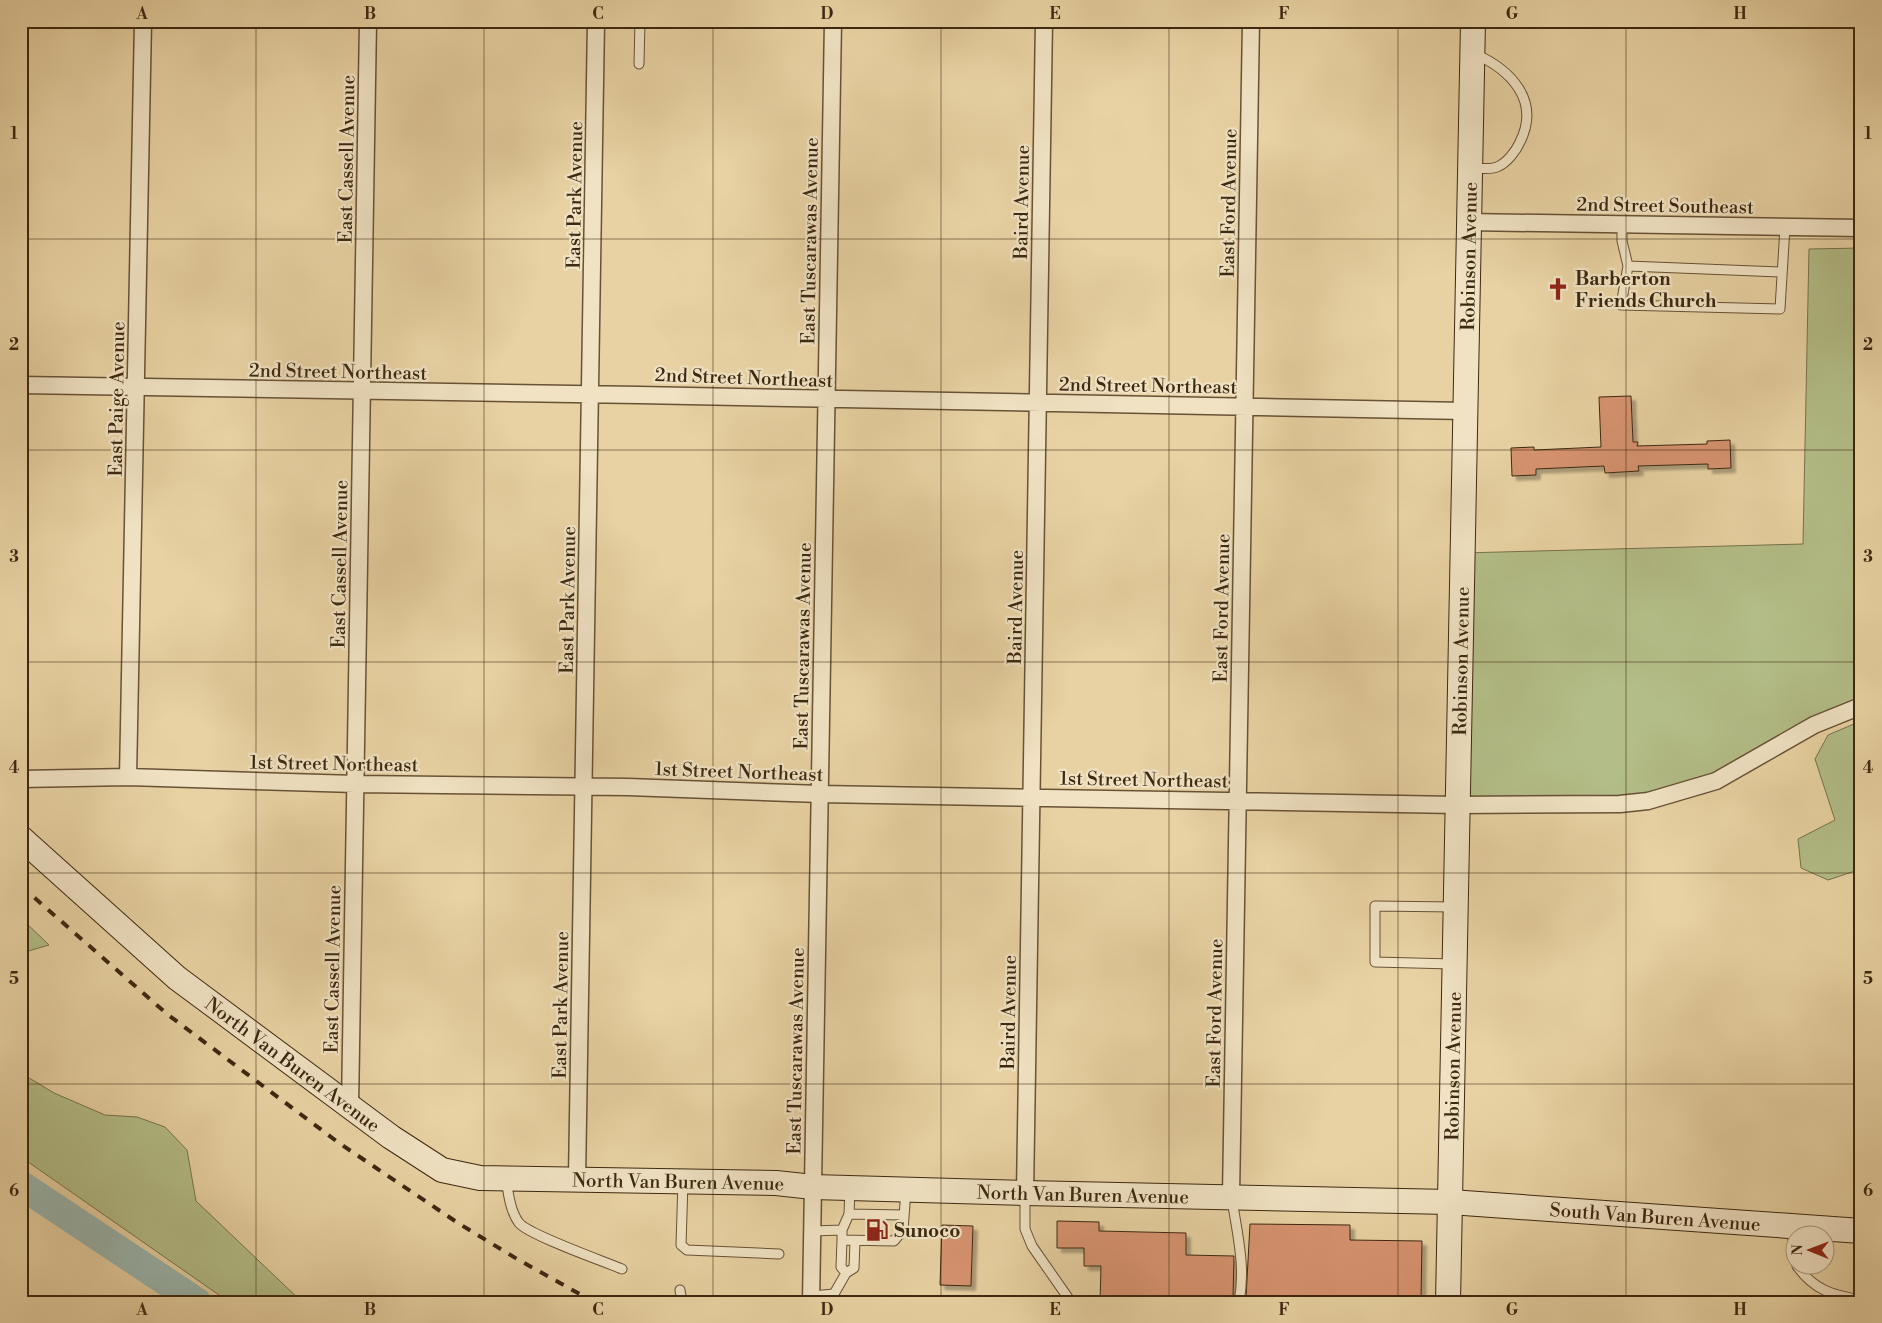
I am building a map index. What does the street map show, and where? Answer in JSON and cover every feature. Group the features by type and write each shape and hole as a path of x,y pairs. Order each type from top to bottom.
{"main road":[{"name":"Robinson Avenue","path":"1448,1302 1456,805 1474,21"},
{"name":"North Van Buren Avenue","path":"21,838 177,978 391,1137 442,1170 480,1178 776,1183 813,1187 906,1190 1450,1202"},
{"name":"South Van Buren Avenue","path":"1450,1202 1792,1226"},
{"name":"South Van Buren Avenue","path":"1834,1229 1861,1231"}],"street":[{"name":"East Paige Avenue","path":"128,777 143,21"},
{"name":"East Cassell Avenue","path":"350,1107 368,21"},
{"name":"East Park Avenue","path":"577,1179 596,21"},
{"name":"East Tuscarawas Avenue","path":"811,1299 833,21"},
{"name":"Baird Avenue","path":"1025,1193 1044,21"},
{"name":"East Ford Avenue","path":"1231,1196 1251,21"},
{"name":"2nd Street Southeast","path":"1468,222 1861,228"},
{"name":"2nd Street Northeast","path":"21,385 1465,411"},
{"name":"1st Street Northeast","path":"21,779 128,777 820,794 1031,796 1456,805 1620,804 1648,801 1716,781 1814,724 1861,706"}],"lane":[{"path":"639,64 640,21"},
{"path":"1470,168 1496,168 1506,161 1516,150 1527,121 1527,110 1522,93 1511,76 1492,61 1473,53"},
{"path":"1622,224 1622,242 1628,266 1621,305 1780,309 1785,226"},
{"path":"1628,266 1782,272"},
{"path":"1454,964 1375,962 1376,906 1455,907"},
{"path":"506,1178 508,1198 519,1223 540,1235 622,1269"},
{"path":"683,1182 682,1245 687,1250 779,1254"},
{"path":"846,1273 841,1267 842,1230 849,1214 850,1188"},
{"path":"842,1240 894,1240 903,1230 906,1190"},
{"path":"1025,1193 1025,1229 1032,1246 1071,1302"},
{"path":"1231,1196 1241,1257 1242,1286 1239,1302"},
{"path":"849,1214 904,1215"},
{"path":"812,1231 842,1230"},
{"path":"811,1299 834,1294 846,1273 854,1268 856,1241"},
{"path":"1804,1276 1807,1280 1833,1295 1861,1300"},
{"path":"680,1290 682,1302"}],"green space":[{"path":"1861,248 1861,698 1753,761 1648,801 1456,805 1462,553 1803,544 1809,249"},
{"path":"1861,721 1861,869 1828,880 1801,868 1798,839 1835,820 1815,759 1828,735"},
{"path":"21,918 49,945 25,952 21,950"},
{"path":"21,1073 54,1093 105,1115 137,1117 165,1127 187,1150 196,1201 302,1302 229,1302 21,1157"}],"building":[{"path":"1631,396 1633,442 1638,442 1637,446 1707,444 1707,441 1730,440 1731,468 1708,469 1708,464 1638,466 1639,471 1605,473 1604,466 1536,469 1536,475 1512,476 1511,448 1534,447 1534,450 1601,447 1599,397"},
{"path":"1057,1221 1099,1222 1099,1231 1186,1233 1186,1255 1234,1256 1233,1298 1187,1299 1187,1302 1100,1302 1101,1266 1084,1266 1084,1248 1057,1248"},
{"path":"1250,1224 1350,1225 1350,1240 1422,1241 1421,1301 1246,1298"},
{"path":"942,1225 973,1226 971,1286 940,1285"}],"waterway":[{"path":"21,1185 197,1302"}],"railway":[{"path":"21,886 167,1014 339,1143 458,1223 594,1302"}],"place":[{"name":"Barberton Friends Church","path":"1558,289"},
{"name":"Sunoco","path":"877,1230"}]}
